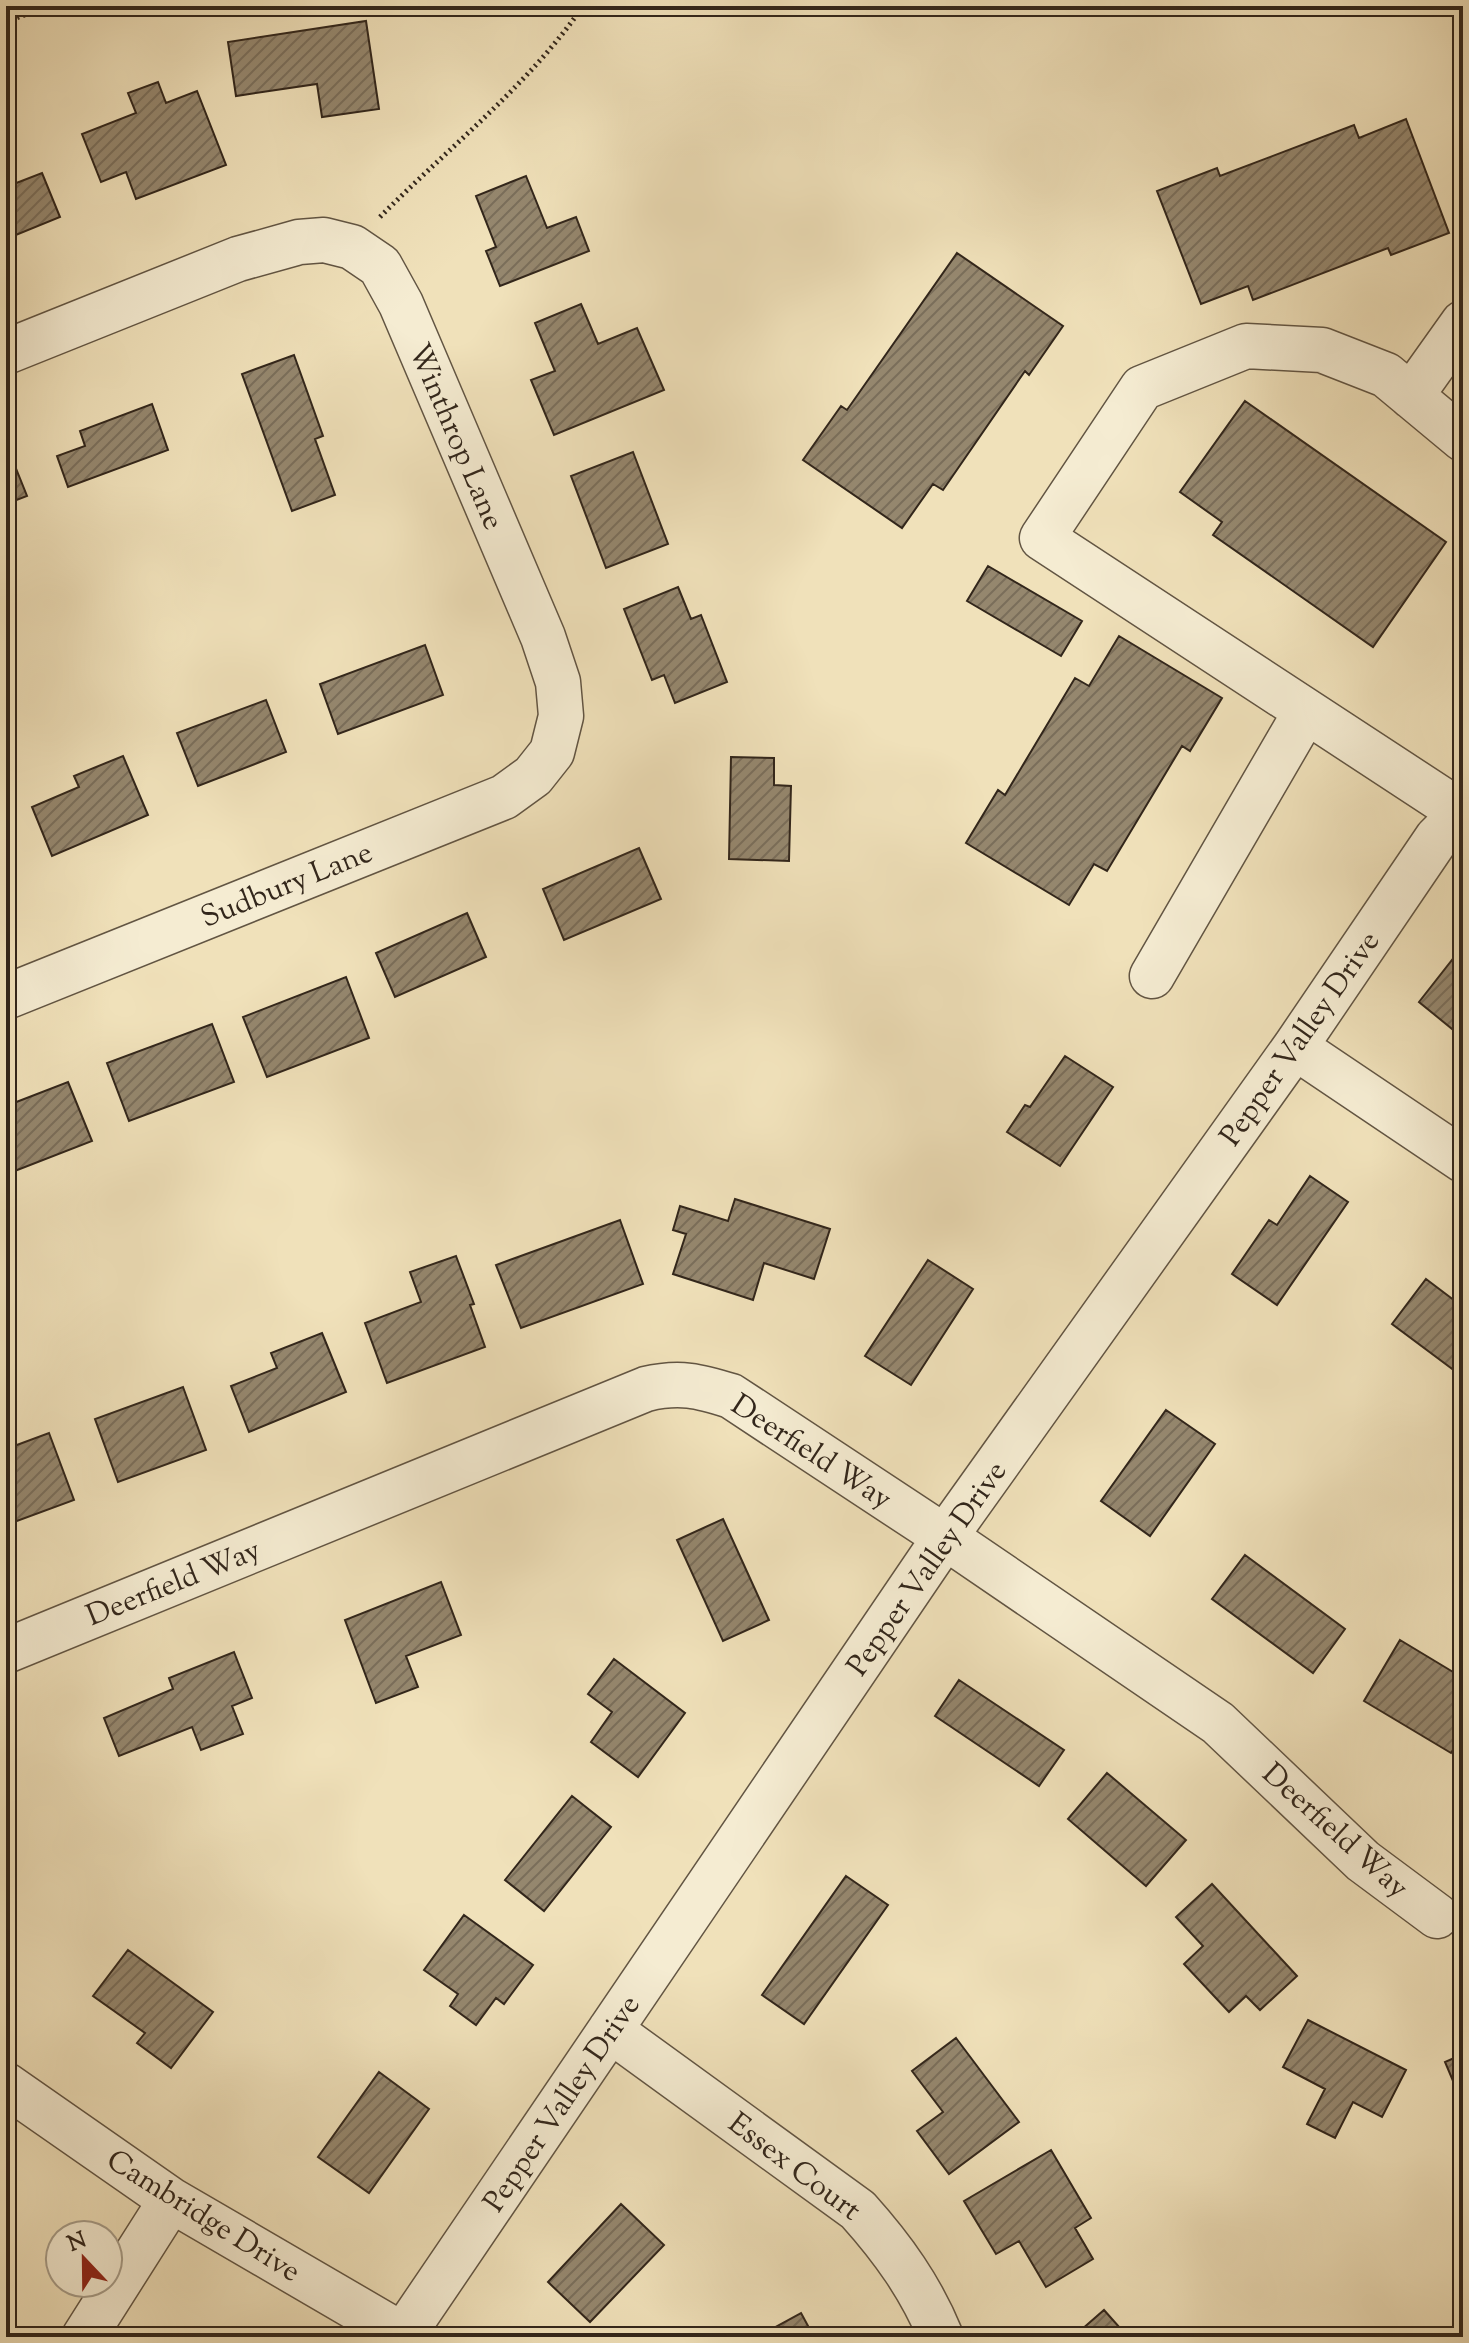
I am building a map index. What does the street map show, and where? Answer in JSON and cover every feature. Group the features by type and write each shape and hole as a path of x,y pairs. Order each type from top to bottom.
{"street":[{"name":"Winthrop Lane","path":"6,352 238,259 299,242 324,240 352,247 380,266 401,304 543,637 558,682 561,716 552,752"},
{"path":"1411,396 1463,323"},
{"path":"1462,813 1042,538 1142,388 1246,346 1322,350 1386,375 1463,439"},
{"path":"1152,976 1306,711"},
{"name":"Sudbury Lane","path":"6,997 504,797 533,776 552,752"},
{"name":"Pepper Valley Drive","path":"405,2336 945,1537 1295,1047 1437,838 1462,813"},
{"path":"1295,1047 1463,1160"},
{"name":"Deerfield Way","path":"6,1651 646,1389 668,1383 695,1385 731,1396 1218,1723 1363,1861 1437,1916"},
{"name":"Essex Court","path":"610,2030 858,2210 913,2280 941,2337"},
{"name":"Cambridge Drive","path":"6,2085 171,2200 405,2336"},
{"path":"84,2337 171,2200"}],"path":[{"path":"6,22 48,6"},
{"path":"352,247 490,112 565,32 583,6"}],"building":[{"path":"366,21 379,109 322,117 317,84 236,96 228,42"},
{"path":"158,82 166,103 197,91 226,165 136,199 126,172 101,182 82,134 136,113 128,93"},
{"path":"1406,119 1449,233 1391,255 1388,248 1253,300 1248,286 1201,304 1157,191 1217,168 1220,176 1354,125 1359,138"},
{"path":"42,173 60,217 6,239 6,187"},
{"path":"526,176 547,228 576,217 589,251 500,286 486,251 496,247 476,196"},
{"path":"957,253 1063,326 1029,375 1025,371 943,490 933,484 902,528 803,460 841,406 847,410"},
{"path":"581,304 598,344 637,328 664,390 554,435 531,380 555,371 535,323"},
{"path":"294,355 323,436 315,439 335,495 292,511 242,374"},
{"path":"1245,401 1446,542 1373,647 1213,535 1222,522 1180,492"},
{"path":"152,404 168,450 68,487 57,456 85,446 80,431"},
{"path":"633,452 668,544 606,568 571,476"},
{"path":"11,456 27,496 6,504 6,458"},
{"path":"988,566 1082,621 1061,656 967,601"},
{"path":"678,587 691,619 701,615 727,682 675,703 664,675 652,680 624,609"},
{"path":"1119,636 1222,698 1190,751 1182,746 1107,871 1094,864 1069,905 966,843 998,790 1005,795 1075,678 1089,686"},
{"path":"425,645 443,695 338,734 320,684"},
{"path":"266,700 286,752 198,786 177,733"},
{"path":"123,756 148,815 52,856 32,807 79,787 74,776"},
{"path":"731,757 774,758 774,785 791,786 789,861 729,859"},
{"path":"639,848 661,899 564,940 543,889"},
{"path":"467,913 486,957 395,997 376,953"},
{"path":"1463,946 1463,1025 1457,1033 1419,1002"},
{"path":"346,977 369,1038 267,1077 243,1017"},
{"path":"212,1024 234,1082 129,1121 107,1063"},
{"path":"1065,1056 1113,1087 1060,1166 1007,1132 1025,1105 1030,1107"},
{"path":"68,1082 92,1141 7,1174 6,1106"},
{"path":"1310,1176 1348,1202 1277,1305 1232,1274 1269,1220 1277,1225"},
{"path":"735,1199 830,1229 814,1279 764,1263 753,1300 673,1274 686,1234 673,1230 680,1206 728,1221"},
{"path":"620,1220 643,1284 521,1328 496,1265"},
{"path":"456,1256 474,1304 470,1305 485,1347 387,1383 365,1323 421,1302 410,1272"},
{"path":"928,1260 973,1289 911,1385 865,1356"},
{"path":"1426,1279 1463,1307 1463,1377 1392,1324"},
{"path":"322,1333 346,1392 249,1432 231,1386 277,1368 271,1353"},
{"path":"183,1387 206,1450 118,1482 95,1419"},
{"path":"1166,1410 1215,1444 1150,1536 1101,1501"},
{"path":"49,1433 74,1500 6,1525 6,1449"},
{"path":"723,1519 769,1620 723,1641 677,1540"},
{"path":"1245,1555 1345,1629 1313,1673 1212,1599"},
{"path":"441,1582 461,1635 406,1656 418,1687 376,1703 345,1620"},
{"path":"1400,1640 1463,1678 1463,1734 1451,1753 1364,1701"},
{"path":"234,1652 252,1698 232,1706 243,1734 201,1750 192,1727 119,1756 104,1718 173,1689 169,1678"},
{"path":"614,1659 685,1713 638,1777 591,1742 612,1712 588,1694"},
{"path":"959,1680 1064,1750 1039,1786 935,1716"},
{"path":"1107,1773 1186,1840 1146,1886 1068,1819"},
{"path":"572,1796 611,1827 544,1911 505,1880"},
{"path":"846,1876 888,1905 804,2024 762,1995"},
{"path":"1212,1884 1297,1976 1260,2010 1246,1996 1229,2012 1184,1964 1203,1946 1176,1917"},
{"path":"464,1915 533,1965 504,2004 496,1998 476,2025 450,2006 458,1994 424,1970"},
{"path":"128,1950 213,2012 171,2068 137,2043 145,2033 93,1996"},
{"path":"1308,2020 1406,2070 1382,2117 1353,2102 1335,2138 1307,2124 1325,2089 1283,2067"},
{"path":"956,2038 1019,2122 949,2174 917,2131 943,2112 912,2071"},
{"path":"1463,2054 1463,2099 1461,2100 1445,2062"},
{"path":"379,2072 429,2109 369,2193 318,2157"},
{"path":"1051,2150 1091,2218 1075,2228 1093,2259 1046,2287 1019,2241 996,2254 964,2201"},
{"path":"621,2204 664,2245 590,2322 548,2282"},
{"path":"1104,2310 1128,2337 1073,2337"},
{"path":"801,2313 814,2337 757,2337"}]}
